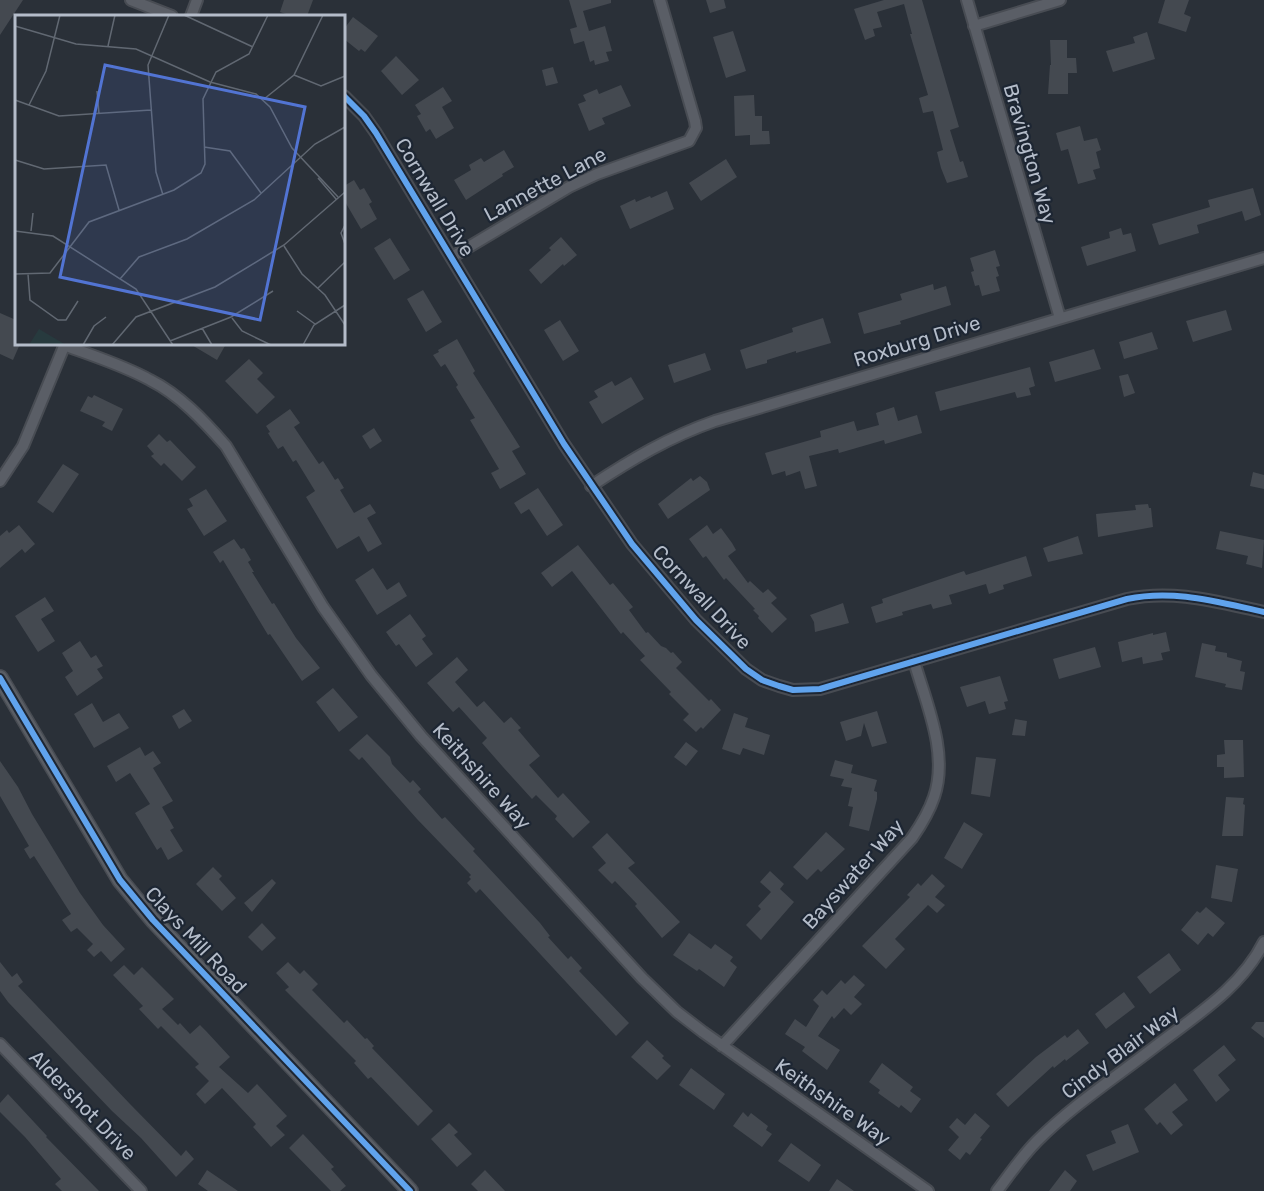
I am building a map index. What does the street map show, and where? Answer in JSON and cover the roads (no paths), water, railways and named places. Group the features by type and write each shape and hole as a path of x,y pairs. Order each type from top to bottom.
{"main road":[{"name":"Clays Mill Road","path":"0,678 131,894 410,1191"}],"street":[{"path":"131,0 169,15"},
{"path":"191,15 197,0"},
{"name":"Lannette Lane","path":"452,257 587,178 631,160 689,141 696,128 695,122 660,0"},
{"name":"Bravington Way","path":"967,0 1060,318"},
{"path":"974,26 1060,0"},
{"name":"Cornwall Drive","path":"345,97 364,116 376,133 591,486 632,544 696,620 746,669 762,680 793,690 820,689 1127,598 1171,594 1264,612"},
{"name":"Roxburg Drive","path":"591,486 659,444 715,420 1264,258"},
{"path":"0,482 23,446 65,345"},
{"name":"Keithshire Way","path":"67,345 152,380 175,396 210,428 226,446 330,616 371,675 421,736 642,978 677,1012 722,1046 928,1191"},
{"name":"Bayswater Way","path":"722,1046 912,838 926,816 934,797 939,765 934,732 914,661"},
{"name":"Cindy Blair Way","path":"997,1191 1018,1162 1070,1111 1226,991 1263,946"},
{"name":"Aldershot Drive","path":"0,1044 141,1191"}]}
